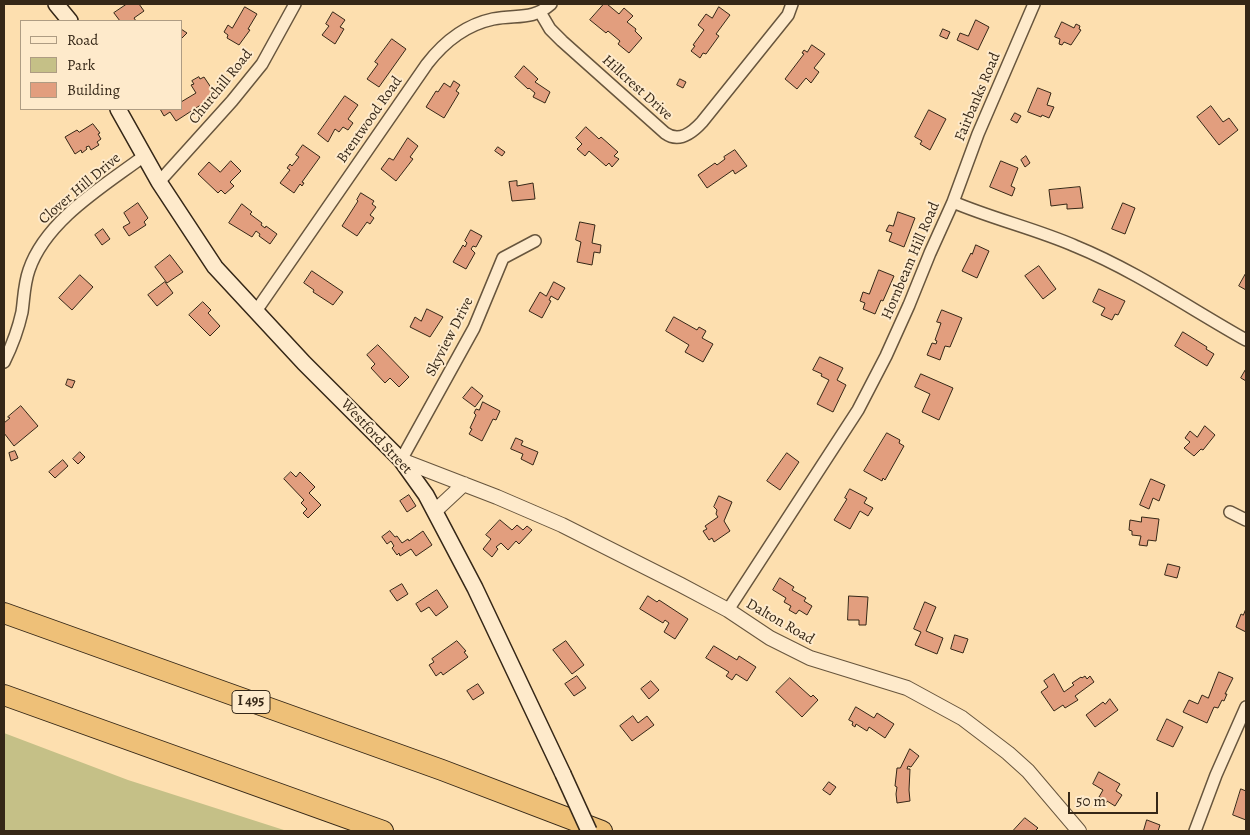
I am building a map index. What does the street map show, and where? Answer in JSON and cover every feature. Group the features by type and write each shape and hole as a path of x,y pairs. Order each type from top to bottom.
{"highway":[{"name":"I 495","path":"4,613 442,770 602,831"},
{"path":"4,695 384,831"}],"main road":[{"path":"56,4 69,20"},
{"name":"Westford Street","path":"119,110 180,216 216,267 304,363 401,460 426,495 475,588 564,774 589,831"}],"street":[{"name":"Churchill Road","path":"159,182 232,101 262,64 295,4"},
{"name":"Brentwood Road","path":"256,311 440,48 460,33 481,22 532,15 552,4"},
{"name":"Hillcrest Drive","path":"540,12 550,29 562,41 664,133 678,138 689,134 702,122 788,15 792,4"},
{"name":"Fairbanks Road","path":"953,202 978,134 1034,4"},
{"name":"Clover Hill Drive","path":"4,362 18,326 29,270 45,239 71,213 144,156"},
{"name":"Hornbeam Hill Road","path":"728,610 858,410 910,305 930,252 953,202 985,215 1074,245 1126,269 1246,340"},
{"name":"Skyview Drive","path":"401,460 474,328 503,258 535,241"},
{"name":"Dalton Road","path":"401,460 562,525 728,610 770,638 810,658 907,688 962,718 1008,753 1028,771 1079,831"},
{"path":"435,511 464,484"},
{"path":"1230,512 1246,520"},
{"path":"1195,831 1216,775 1246,707"}],"green space":[{"path":"4,733 128,780 287,831 4,831"}],"building":[{"path":"127,4 139,4 144,11 134,18 135,20 119,20 114,13"},
{"path":"604,4 607,4 619,14 624,8 633,16 627,22 636,29 635,31 642,38 629,53 618,44 620,41 590,20"},
{"path":"245,7 257,14 248,29 250,30 239,45 227,38 228,35 224,32 228,25 232,28"},
{"path":"719,7 730,15 716,34 719,36 706,54 703,53 700,58 691,51 704,30 698,25 706,14 712,18"},
{"path":"333,12 345,20 340,27 344,29 335,44 322,35 329,26 326,24"},
{"path":"976,20 989,27 978,50 957,40 960,33 968,36"},
{"path":"1062,22 1074,28 1076,24 1080,26 1079,29 1081,30 1071,45 1064,42 1062,45 1059,44 1060,39 1055,37"},
{"path":"943,29 950,32 947,39 940,36"},
{"path":"182,30 187,33 182,38"},
{"path":"392,39 406,49 379,87 367,79 378,64 375,62"},
{"path":"812,45 825,54 814,68 819,72 811,83 806,78 797,89 785,79 804,54 802,53 804,50 807,52"},
{"path":"524,66 538,79 535,82 550,92 545,103 533,97 535,93 515,77"},
{"path":"199,77 200,79 204,77 216,95 176,121 170,112 164,116 161,110 182,110 182,101 196,93 191,85 194,84 192,81"},
{"path":"680,79 686,82 683,88 677,85"},
{"path":"454,81 460,85 456,91 459,93 444,118 426,107 436,91 438,92 444,83 450,87"},
{"path":"1038,88 1051,93 1047,105 1054,107 1049,118 1028,112"},
{"path":"345,96 358,105 348,119 353,123 348,130 343,127 339,132 335,129 328,142 318,134"},
{"path":"1211,106 1223,122 1229,118 1238,130 1219,145 1197,117"},
{"path":"929,110 946,119 930,150 920,144 922,141 915,137"},
{"path":"1015,113 1021,116 1017,123 1011,120"},
{"path":"93,124 100,133 98,134 101,139 97,142 99,145 91,150 89,146 86,147 87,149 82,153 81,150 75,154 65,137"},
{"path":"586,127 618,152 614,156 619,159 612,167 609,163 606,166 589,151 585,156 577,149 582,144 576,138"},
{"path":"408,138 418,146 410,157 413,159 396,181 381,169 389,158 393,160"},
{"path":"303,145 320,157 302,182 304,183 302,186 300,184 294,193 280,183 290,170 287,168 290,164 292,166 299,157 296,155"},
{"path":"498,147 505,152 502,156 495,151"},
{"path":"735,150 747,166 735,174 733,170 707,188 698,175 715,163 717,165 725,159 724,157"},
{"path":"1026,156 1030,163 1025,167 1021,160"},
{"path":"231,161 241,171 230,182 234,186 225,194 221,190 218,193 198,174 209,162 220,172"},
{"path":"1001,161 1018,168 1011,186 1015,188 1012,196 990,187"},
{"path":"517,181 517,186 533,183 535,199 512,201 509,182"},
{"path":"1080,187 1083,208 1067,209 1067,204 1051,206 1049,190"},
{"path":"361,193 374,201 372,204 376,207 370,215 374,218 370,224 367,222 357,236 342,226"},
{"path":"138,203 148,218 144,222 146,225 129,236 123,227 130,223 124,213"},
{"path":"1123,203 1135,208 1125,234 1112,229"},
{"path":"242,204 252,212 250,214 262,223 261,225 265,228 266,226 277,234 270,244 259,236 260,234 256,231 252,237 229,223"},
{"path":"898,212 915,218 904,247 889,241 892,233 886,231 889,225 893,226"},
{"path":"580,222 595,225 592,243 601,245 600,253 594,252 592,265 577,262 581,242 576,240"},
{"path":"103,229 110,239 102,245 95,235"},
{"path":"471,230 482,236 476,247 473,246 471,249 475,253 466,269 453,262 463,245 465,247 467,243 465,241"},
{"path":"976,245 989,251 977,278 962,271"},
{"path":"170,255 183,272 167,283 155,267"},
{"path":"1039,266 1056,289 1043,299 1025,276"},
{"path":"879,270 894,276 875,314 863,309 865,303 860,301 863,292 869,294"},
{"path":"312,271 343,292 333,305 313,292 314,290 304,283"},
{"path":"1246,273 1246,290 1239,286"},
{"path":"80,275 93,287 72,310 59,298"},
{"path":"165,282 173,293 157,306 148,295"},
{"path":"554,282 565,288 558,300 551,296 549,300 551,301 542,318 529,311 540,292 546,296"},
{"path":"1099,289 1125,301 1118,315 1115,314 1112,320 1101,315 1105,308 1093,302"},
{"path":"203,302 211,310 208,313 220,326 210,336 189,315"},
{"path":"427,309 443,317 430,337 410,327 415,317 421,321"},
{"path":"942,310 962,318 950,347 945,346 940,360 927,355 932,343 936,344 937,341 935,340 941,323 937,322"},
{"path":"674,317 697,330 699,327 706,331 702,338 713,344 703,362 685,352 689,345 666,331"},
{"path":"1183,332 1207,347 1206,349 1214,354 1207,366 1175,346"},
{"path":"378,345 409,377 399,387 390,378 385,383 371,368 375,364 367,355"},
{"path":"820,357 843,368 837,380 846,385 833,412 817,404 829,380 813,370"},
{"path":"1246,369 1246,381 1241,378"},
{"path":"921,374 953,388 939,420 922,412 930,394 915,387"},
{"path":"68,379 75,381 72,388 66,385"},
{"path":"472,387 483,396 475,407 463,398"},
{"path":"483,402 500,411 496,420 493,419 482,441 469,434 476,415 474,413 476,409 479,410"},
{"path":"21,406 38,426 14,446 4,433 4,423"},
{"path":"1205,426 1215,435 1203,450 1201,449 1194,456 1184,448 1190,442 1185,438 1190,431 1197,437"},
{"path":"887,433 900,440 899,443 904,446 885,480 883,478 882,481 864,471"},
{"path":"516,438 523,441 521,445 538,452 533,465 521,459 523,454 511,449"},
{"path":"15,451 18,458 11,461 9,453"},
{"path":"80,452 85,457 78,464 73,459"},
{"path":"787,453 799,462 780,490 767,481"},
{"path":"63,460 68,466 55,478 49,472"},
{"path":"291,472 296,477 300,472 315,487 309,493 321,505 308,518 303,513 307,509 301,503 304,500 284,479"},
{"path":"1151,479 1165,485 1159,501 1153,498 1149,509 1140,505"},
{"path":"850,489 867,498 864,503 873,508 868,516 860,511 850,529 834,520 847,499 845,498"},
{"path":"409,495 416,506 407,512 400,501"},
{"path":"719,496 732,502 724,521 730,531 714,542 712,538 709,540 703,531 707,529 705,526 718,517 716,514 717,510 714,507"},
{"path":"1142,517 1159,519 1156,541 1148,540 1147,546 1139,545 1141,536 1132,535 1132,531 1129,530 1130,520 1141,522"},
{"path":"500,520 512,530 517,525 523,530 527,526 532,530 519,544 516,541 508,550 501,543 496,547 498,549 492,557 483,549 491,539 486,535"},
{"path":"390,531 402,543 408,539 409,541 423,531 432,545 416,556 411,549 400,556 399,553 397,555 392,548 394,546 391,541 387,544 382,537"},
{"path":"1168,564 1180,567 1177,578 1165,575"},
{"path":"780,578 794,587 792,590 806,598 804,601 812,606 807,615 799,610 796,614 789,610 791,606 784,602 786,598 773,590"},
{"path":"402,584 408,594 397,601 390,591"},
{"path":"437,590 448,607 436,616 429,607 421,612 416,604"},
{"path":"648,596 657,602 659,600 688,619 675,639 664,632 669,623 665,620 663,623 640,609"},
{"path":"849,596 868,597 866,625 859,625 859,620 848,620"},
{"path":"925,602 936,607 926,631 943,638 937,654 915,645 921,632 914,629"},
{"path":"1246,609 1246,632 1236,627 1241,614 1243,615"},
{"path":"955,635 968,639 963,653 951,649"},
{"path":"457,641 466,651 464,652 468,657 443,675 441,672 436,676 429,665 434,662 432,659"},
{"path":"566,641 584,665 572,674 553,650"},
{"path":"714,646 737,660 739,656 756,667 747,681 736,674 732,680 726,676 729,672 706,658"},
{"path":"1219,672 1233,678 1225,694 1227,694 1224,701 1222,700 1218,708 1214,707 1207,723 1183,712 1189,700 1198,704 1202,695 1208,698"},
{"path":"1054,674 1064,692 1081,677 1085,676 1087,679 1090,676 1094,682 1075,696 1078,700 1065,708 1063,705 1054,711 1041,692 1048,687 1044,681"},
{"path":"577,676 586,688 574,696 565,684"},
{"path":"790,678 811,697 813,695 818,700 802,717 776,692"},
{"path":"651,681 659,690 649,699 641,689"},
{"path":"478,684 484,693 473,700 467,691"},
{"path":"1110,699 1118,710 1095,727 1086,715"},
{"path":"856,707 874,718 877,713 894,724 885,738 869,727 867,731 856,724 855,727 852,725 853,722 849,720"},
{"path":"633,716 638,723 647,716 654,725 632,741 620,726"},
{"path":"1167,719 1183,727 1173,747 1157,740"},
{"path":"910,749 919,756 911,767 908,766 907,769 910,769 910,801 897,803 897,787 895,786 897,768 900,768"},
{"path":"1099,772 1120,784 1116,791 1122,795 1115,806 1107,801 1106,803 1103,801 1104,799 1099,797 1103,790 1093,784"},
{"path":"829,782 836,787 830,795 823,790"},
{"path":"1241,789 1246,791 1246,820 1233,815"},
{"path":"1025,818 1038,828 1035,831 1013,831"},
{"path":"1147,820 1160,825 1158,831 1143,831"}]}
